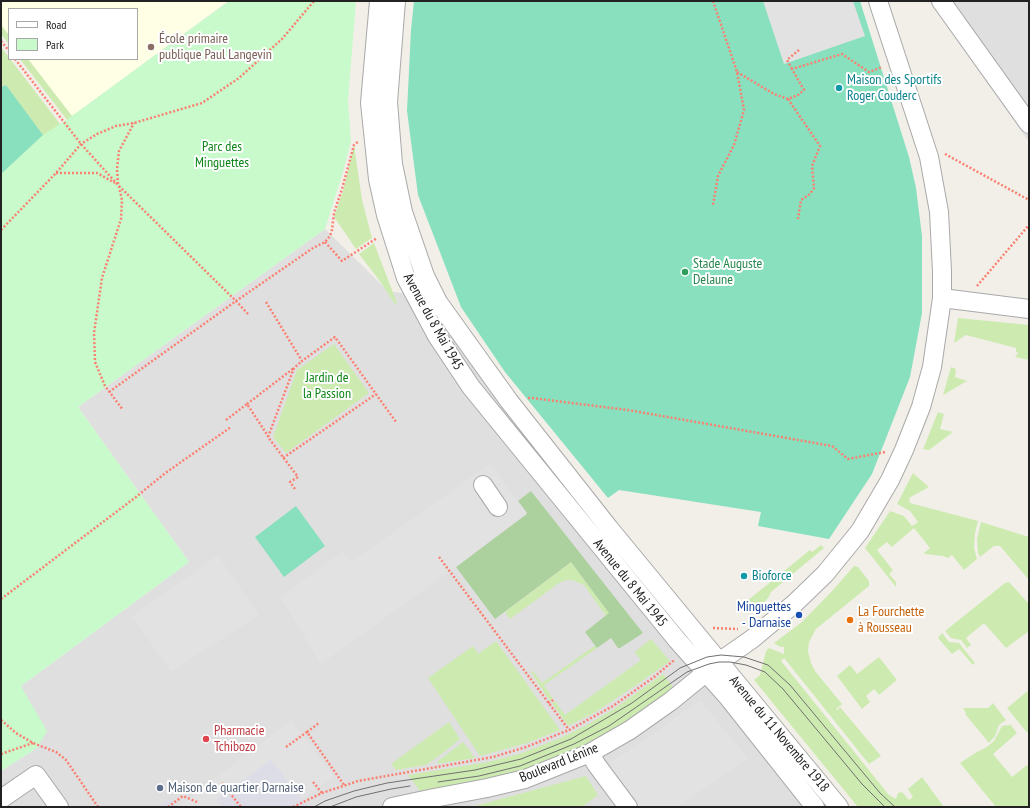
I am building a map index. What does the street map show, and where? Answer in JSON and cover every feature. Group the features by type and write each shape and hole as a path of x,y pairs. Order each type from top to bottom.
{"street":[{"name":"Avenue du 8 Mai 1945","path":"379,1 370,103 378,179 386,215 406,278 437,336 471,387 537,463 677,640 712,667"},
{"name":"Avenue du 8 Mai 1945","path":"396,1 388,102 393,164 403,212 425,276 438,302 512,406 593,508 712,667"},
{"name":"Boulevard Lénine","path":"392,807 445,802 487,788 525,779 590,753 630,730 684,692 712,667 763,630 795,603 825,574 860,531 890,480 921,407 932,367 942,298 939,212 929,157 878,1"},
{"path":"940,1 1029,124"},
{"path":"942,298 1029,309"},
{"name":"Avenue du 8 Mai 1945","path":"512,406 519,428 537,463 579,503 593,508"},
{"path":"482,485 498,507"},
{"name":"Avenue du 11 Novembre 1918","path":"712,667 727,696 815,807"},
{"name":"Avenue du 11 Novembre 1918","path":"712,667 839,807"},
{"path":"590,753 596,764 628,807"},
{"path":"1,799 36,775 60,807"}],"path":[{"path":"1,230 56,173 81,144 97,134 116,126 134,123 202,103 233,82 282,39 314,1"},
{"path":"713,1 737,72 744,110 734,145 718,176 713,205"},
{"path":"1,41 8,50"},
{"path":"788,99 798,95 804,90 787,60 799,50"},
{"path":"792,70 842,54 869,72 883,66"},
{"path":"16,60 81,144 118,185 248,314"},
{"path":"737,72 774,94 788,99 820,146 812,166 814,188 810,194 801,200 798,219"},
{"path":"123,410 109,392 95,362 94,333 102,278 121,219 122,200 116,169 119,151 134,123"},
{"path":"109,392 236,301 313,248 326,242 332,230 334,213 354,144 362,138"},
{"path":"929,157 945,154 1029,200"},
{"path":"56,173 97,173 118,185"},
{"path":"966,300 1029,225"},
{"path":"326,242 342,261 380,236"},
{"path":"266,302 302,361"},
{"path":"226,420 335,337 396,422"},
{"path":"268,437 294,368"},
{"path":"283,458 376,394"},
{"path":"512,406 532,398 628,410 832,446 848,459 876,453 904,450"},
{"path":"247,404 268,437 298,477 290,482 295,489"},
{"path":"2,597 130,502 164,474 231,427"},
{"path":"439,557 568,730"},
{"path":"710,628 744,628"},
{"path":"293,807 322,793 344,785 364,780 493,757 526,747 568,730 613,706 673,661 673,657"},
{"path":"548,703 556,699"},
{"path":"1,720 16,733 33,743 56,752 66,760 98,807"},
{"path":"286,747 319,723"},
{"path":"307,732 344,785"},
{"path":"1,754 33,743"},
{"path":"313,782 322,793"},
{"path":"222,783 241,807"},
{"path":"168,807 183,796 197,802"}],"shaded area":[{"name":"École primaire publique Paul Langevin","path":"1,1 228,1 72,116 29,60 138,60 138,8 8,8 8,34 1,25"},
{"path":"763,1 853,1 865,36 784,64"},
{"path":"929,1 1029,1 1029,142"},
{"path":"325,229 388,291 440,299 822,807 1,807 1,771 37,748 21,686 189,562 78,407"},
{"path":"490,464 527,513 456,567 321,664 280,597 343,551 351,562"},
{"path":"218,555 259,615 171,672 132,616"},
{"path":"700,700 748,758 678,807 635,807 606,765 652,735"},
{"path":"291,720 334,776 302,800 217,799 222,807 177,807"},
{"path":"271,760 307,806 222,807 217,799"},
{"path":"170,798 177,807 158,807 159,806"}],"green space":[{"name":"Parc des Minguettes","path":"229,1 356,1 348,101 351,141 343,172 325,229 78,407 189,562 21,686 47,731 37,748 1,771 1,174 43,135 72,116"},
{"name":"Stade Auguste Delaune","path":"414,1 860,1 909,157 916,188 922,236 922,313 910,377 872,474 829,539 758,526 761,512 619,490 608,498 505,372 461,307 418,195 407,111"},
{"path":"1,25 8,34 8,43 1,34"},
{"path":"1,47 8,56 8,60 11,60 70,137 1,174 43,135 5,85 1,87"},
{"path":"21,60 29,60 72,116 77,113 95,127 74,129"},
{"path":"6,85 43,135 1,174 1,87"},
{"path":"354,145 362,200 372,238 356,249 334,217 343,191"},
{"path":"374,243 397,303 395,304 359,254"},
{"path":"958,318 1029,325 1029,360 1015,357 1018,353 1016,348 966,335 954,343"},
{"name":"Jardin de la Passion","path":"334,344 369,393 286,453 273,437 297,370"},
{"path":"951,367 956,369 955,377 967,381 943,395"},
{"path":"938,412 944,414 940,429 953,432 929,450 923,449"},
{"path":"913,473 929,487 909,498 910,503 978,521 975,533 974,548 977,559 964,570 952,555 948,558 925,554 924,553 930,548 914,528 892,547 887,542 877,550 893,570 889,574 896,582 896,587 865,548 890,511 904,516 912,526 918,522 910,511 897,504"},
{"path":"531,491 643,633 620,648 618,648 611,638 597,648 585,632 609,613 571,562 495,619 456,567 527,514 518,501"},
{"path":"296,506 325,546 284,577 255,537"},
{"path":"981,522 1029,537 1029,580 1000,546 994,546 980,557 978,553 977,539"},
{"path":"821,545 824,548 771,592 768,598 757,610 747,601 810,550 812,552"},
{"path":"571,562 609,613 606,616 584,585 572,580 566,580 559,583 510,619 505,612"},
{"path":"854,566 858,567 869,581 869,586 816,629 809,642 808,651 815,671 842,704 836,709 838,710 840,707 881,756 869,764 784,658 781,661 889,795 896,799 898,793 902,792 909,800 913,797 908,789 922,777 944,807 858,807 754,680 760,675 766,651 769,648 784,654 784,647 780,647 774,643 802,622"},
{"path":"1009,582 1029,604 1029,631 1006,648 984,623 966,638 971,645 967,648 961,640 951,638 945,631 1005,583"},
{"path":"942,633 949,642 959,643 975,663 973,665 959,649 952,654 938,638"},
{"path":"651,639 670,661 594,713 568,726 552,703 555,701 565,715 641,660 635,653"},
{"path":"496,641 560,730 527,743 480,756 428,678 473,646 478,654"},
{"path":"596,645 597,648 544,685 553,699 550,701 531,672 533,671 542,683"},
{"path":"879,657 897,680 879,695 874,689 866,696 870,702 862,709 837,676 850,665 857,674"},
{"path":"663,674 675,689 625,723 590,744 524,770 491,779 420,791 408,775 488,762 519,754 558,739 585,726 614,709"},
{"path":"1029,690 1029,735 1007,708"},
{"path":"993,703 1006,720 999,725 995,736 989,743 965,714 966,713 963,708 988,708"},
{"path":"449,722 460,739 443,753 426,765 396,770 391,764"},
{"path":"1010,724 1017,733 993,754 1012,777 1027,765 1029,768 1029,807 996,807 960,763 987,747 994,741 1002,726 1008,726"},
{"path":"463,742 475,758 437,764 438,761"},
{"path":"586,776 598,795 582,807 471,807"}],"tram line":[{"path":"314,807 325,801 354,791 387,783 475,770 521,759 571,739 632,703 680,668 707,657 721,655 744,657 768,665 790,685 880,793 895,807"},
{"path":"438,782 479,776 520,766 574,744 609,726 687,672 709,664 730,662 746,665 765,672 783,689 862,784 885,807"},
{"path":"330,807 356,797 410,786"}],"place":[{"name":"École primaire publique Paul Langevin","path":"151,47"},
{"name":"Maison des Sportifs Roger Couderc","path":"839,88"},
{"name":"Stade Auguste Delaune","path":"685,272"},
{"name":"Bioforce","path":"744,576"},
{"name":"Minguettes - Darnaise","path":"799,615"},
{"name":"La Fourchette à Rousseau","path":"850,620"},
{"name":"Pharmacie Tchibozo","path":"206,739"},
{"name":"Maison de quartier Darnaise","path":"160,788"}]}
